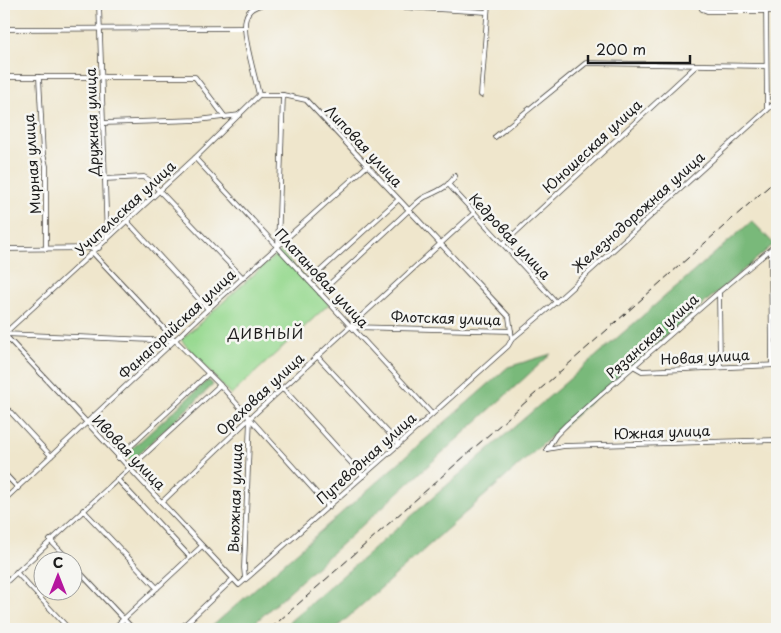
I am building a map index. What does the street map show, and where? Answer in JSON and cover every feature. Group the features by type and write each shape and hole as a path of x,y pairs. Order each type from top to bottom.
{"street":[{"name":"Дружная улица","path":"99,4 107,240"},
{"path":"259,96 245,28 246,16 254,7 264,4"},
{"path":"353,4 487,12"},
{"path":"481,95 488,4"},
{"path":"700,4 702,9 707,11 777,12"},
{"path":"766,4 767,110"},
{"path":"4,29 245,28"},
{"path":"495,138 586,63 766,66"},
{"name":"Юношеская улица","path":"504,244 696,66"},
{"path":"4,78 195,77 224,117"},
{"name":"Мирная улица","path":"39,78 43,154 46,174 46,249"},
{"path":"278,247 283,95"},
{"name":"Липовая улица","path":"259,96 283,95 306,100 509,317 511,331"},
{"name":"Учительская улица","path":"4,334 99,248 259,96"},
{"name":"Железнодорожная улица","path":"512,339 556,302 777,101"},
{"path":"103,123 198,120 241,115"},
{"name":"Платановая улица","path":"195,158 432,414"},
{"name":"Фанагорийская улица","path":"4,500 176,341 208,308 368,165"},
{"path":"320,293 409,210 424,198 431,196 448,184 455,176"},
{"path":"105,178 144,177 149,180 161,190 243,278"},
{"name":"Кедровая улица","path":"448,184 556,302"},
{"path":"309,281 398,200"},
{"name":"Ореховая улица","path":"162,502 250,418 474,213"},
{"path":"127,221 208,308"},
{"name":"Рязанская улица","path":"547,449 556,435 719,292 777,244"},
{"path":"4,249 99,248"},
{"path":"771,249 772,365"},
{"path":"93,253 176,341 220,384 329,507"},
{"path":"719,292 720,367"},
{"name":"Флотская улица","path":"351,326 511,331"},
{"path":"511,331 512,339"},
{"path":"4,334 176,341"},
{"name":"Ивовая улица","path":"4,334 238,585"},
{"name":"Путеводная улица","path":"238,585 329,507 508,346 512,339"},
{"path":"317,356 399,444"},
{"name":"Новая улица","path":"635,367 642,371 777,366"},
{"path":"118,458 208,373"},
{"path":"4,584 220,384"},
{"path":"283,388 362,476"},
{"path":"4,405 51,456"},
{"name":"Вьюжная улица","path":"246,578 244,568 250,418"},
{"name":"Южная улица","path":"547,449 564,446 777,440"},
{"path":"4,473 18,488"},
{"name":"Ивовая улица","path":"117,479 190,557"},
{"path":"83,510 157,588"},
{"path":"50,540 60,550"},
{"path":"113,629 202,546"},
{"path":"16,572 69,629"},
{"path":"82,575 133,629"},
{"path":"180,629 233,579"},
{"path":"4,626 7,629"}],"green space":[{"path":"752,221 774,244 498,483 335,629 281,629"},
{"path":"280,251 329,304 231,395 181,340"},
{"path":"551,354 248,629 209,629 508,367"},
{"path":"207,381 210,381 213,385 132,460 125,457 126,454"}],"railway":[{"path":"270,629 777,179"}],"district":[{"name":"ДИВНЫЙ","path":"266,332"}]}
